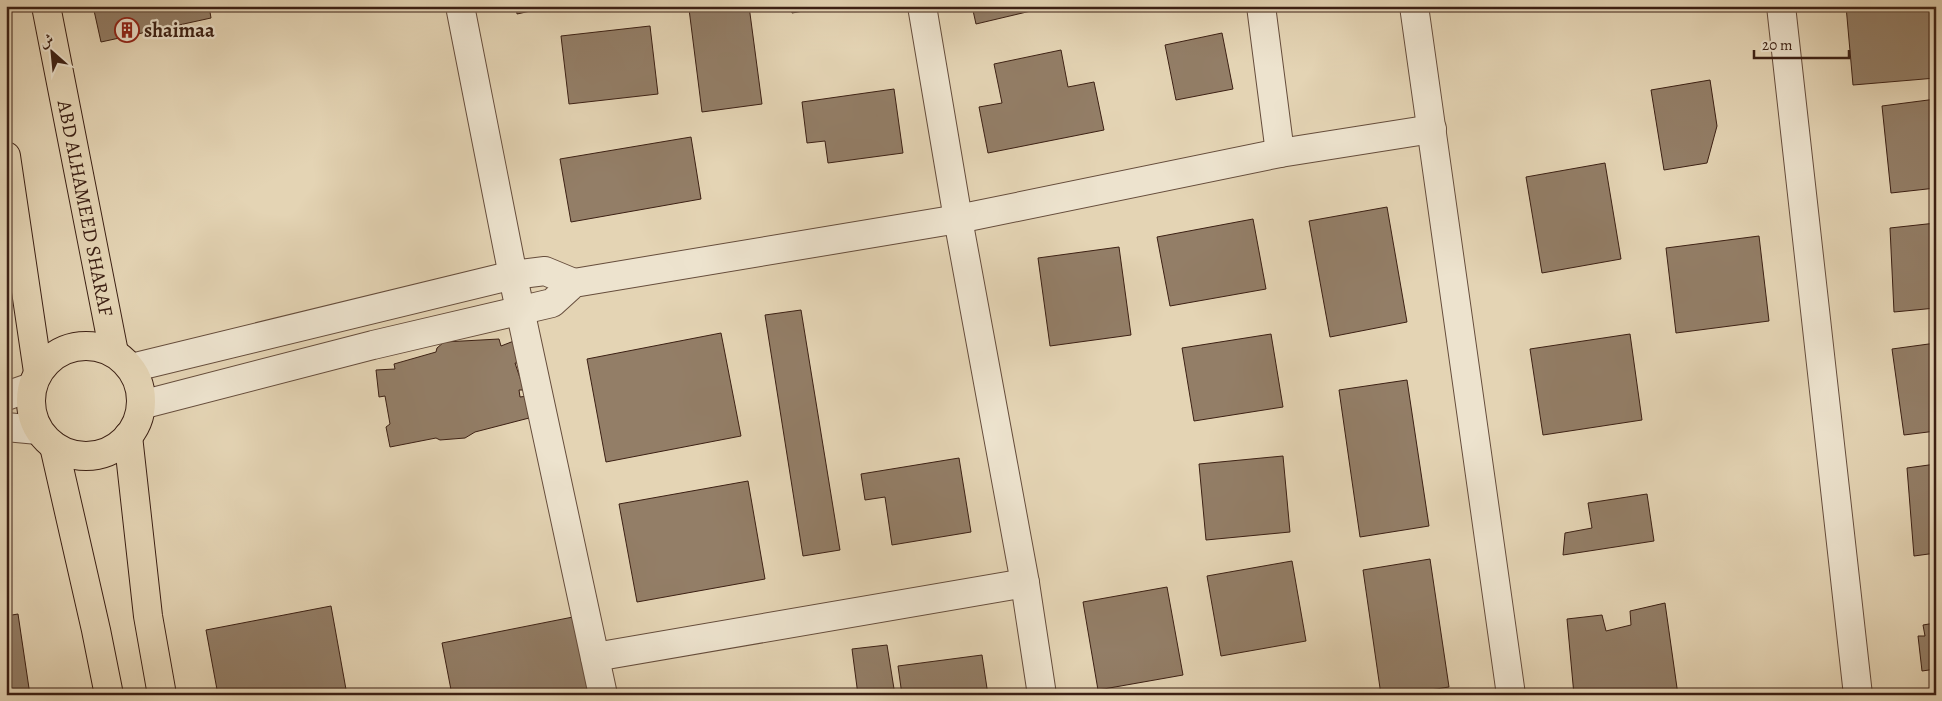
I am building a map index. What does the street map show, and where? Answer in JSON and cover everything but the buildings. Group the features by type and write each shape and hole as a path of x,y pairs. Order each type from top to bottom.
{"main road":[{"name":"ABD ALHAMEED SHARAF","path":"46,6 122,360"},
{"path":"6,156 35,380 31,409 46,438 96,630 108,695"},
{"path":"35,380 52,356 72,347 94,346 122,360 139,386 141,405 137,421 128,436 116,446 101,454 85,456 68,454 46,438"},
{"path":"128,436 148,616 162,695"}],"street":[{"path":"460,6 520,310 603,695"},
{"path":"922,6 1042,695"},
{"path":"1261,6 1280,153"},
{"path":"1414,6 1511,695"},
{"path":"1781,6 1858,695"},
{"path":"141,405 329,356 552,303 574,283 958,219 1280,153 1432,129"},
{"path":"122,360 513,275 545,270 574,283"},
{"path":"6,396 35,380"},
{"path":"6,427 46,438"},
{"path":"595,657 1024,583"}],"place":[{"name":"shaimaa","path":"127,30"}]}
